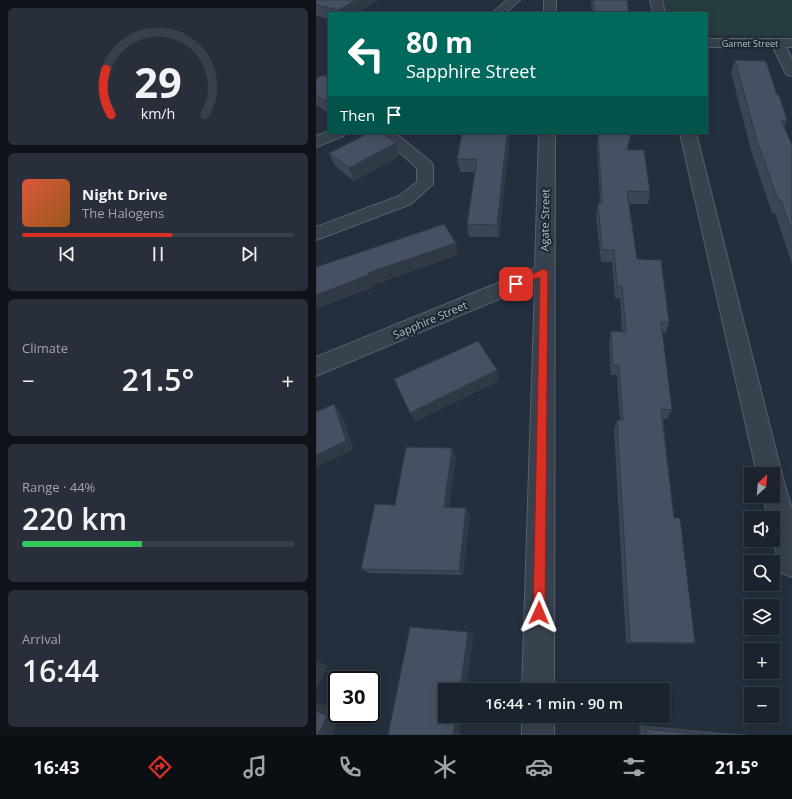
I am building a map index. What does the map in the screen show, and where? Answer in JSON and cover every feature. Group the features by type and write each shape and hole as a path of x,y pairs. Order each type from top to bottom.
{"street":[{"path":"499,12 514,0"},
{"path":"550,0 550,12"},
{"path":"656,0 659,12"},
{"name":"Garnet Street","path":"708,43 792,44"},
{"path":"778,44 792,72"},
{"path":"316,142 336,134"},
{"path":"316,234 405,200 425,184 425,166 387,134"},
{"name":"Agate Street","path":"538,683 547,134"},
{"path":"688,134 768,467"},
{"name":"Sapphire Street","path":"316,367 544,272"},
{"path":"778,503 792,563"},
{"path":"538,723 538,735"}],"green space":[{"path":"663,0 792,0 792,36 708,35 708,12 666,12"}],"building":[{"path":"316,0 356,0 339,10 316,5"},
{"path":"593,0 627,0 629,12 594,12"},
{"path":"735,60 766,61 777,95 779,95 787,120 781,120 792,145 792,232 781,200 778,200 757,141"},
{"path":"323,75 328,78 328,100 326,101 316,95 316,79"},
{"path":"367,134 382,134 396,143 349,168 329,153"},
{"path":"462,134 507,134 497,225 467,224 477,159 457,159"},
{"path":"598,134 631,134 627,150 644,150 650,192 627,191 637,259 661,260 669,322 661,322 672,410 661,409 674,518 680,518 695,643 630,642 617,420 623,420 619,365 613,365 611,331 626,332 622,286 617,286 614,250 602,250 598,203 602,203"},
{"path":"444,224 456,243 368,273 369,275 316,295 316,267"},
{"path":"478,341 497,370 410,413 394,379"},
{"path":"334,404 346,441 316,455 316,412"},
{"path":"406,447 452,448 444,507 466,508 459,571 361,569 375,504 395,505"},
{"path":"410,627 468,632 461,683 438,683 438,723 455,723 453,735 388,735"},
{"path":"316,711 327,716 318,735 316,735"},
{"path":"646,729 709,735 646,735"}],"route":[{"path":"516,284 544,272 539,613"}]}
